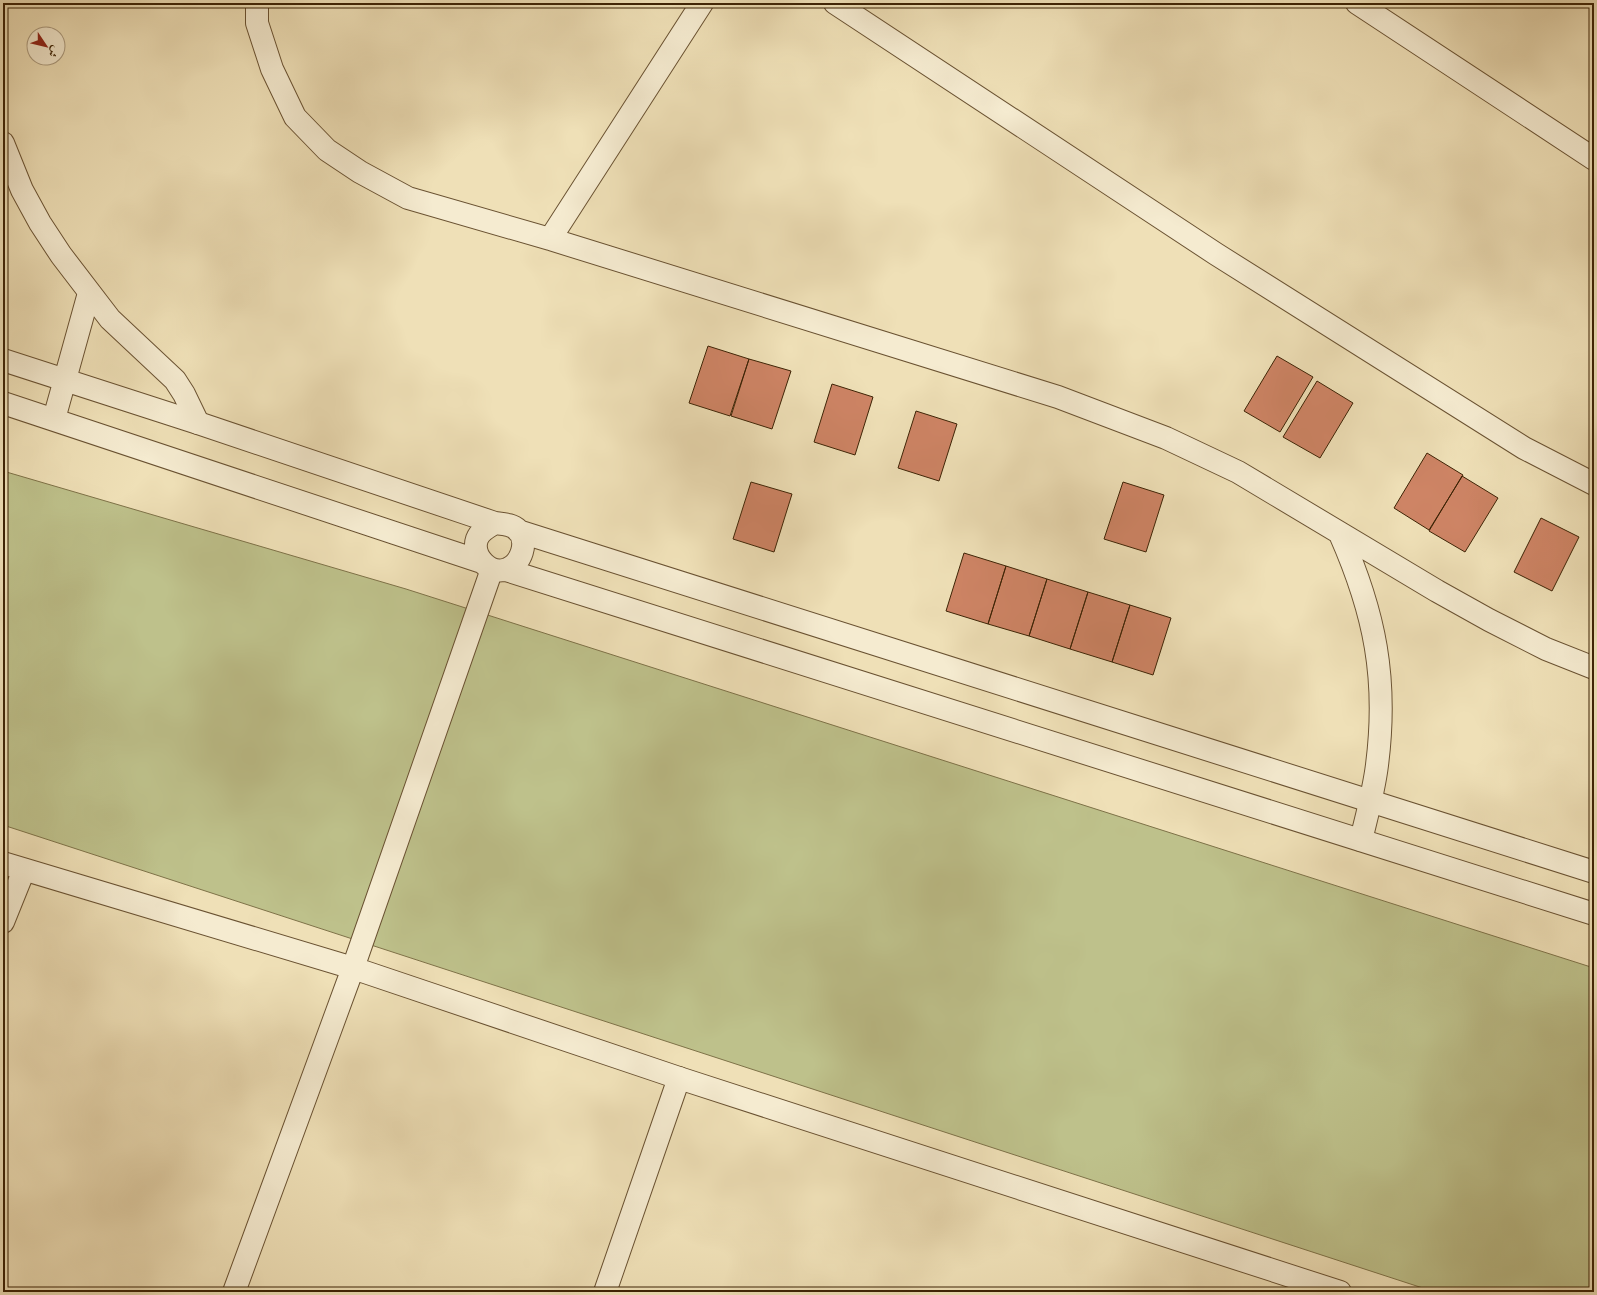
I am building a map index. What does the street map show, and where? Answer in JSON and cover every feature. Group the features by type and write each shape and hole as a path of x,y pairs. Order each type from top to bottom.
{"street":[{"path":"257,3 257,23 272,69 296,117 327,150 360,172 408,198 550,239 1058,397 1166,438 1238,472 1340,534 1489,620 1546,649 1594,668"},
{"path":"550,239 702,3"},
{"path":"836,3 1230,262 1524,448 1594,484"},
{"path":"1357,3 1594,159"},
{"path":"3,143 22,190 40,224 61,255 110,319 175,380 187,399 198,423"},
{"path":"54,419 89,293"},
{"path":"3,360 495,522 507,524 518,531 1594,872"},
{"path":"3,403 493,567 1594,914"},
{"path":"495,522 484,529 477,539 476,551 493,567 515,565 522,554 523,542 518,531"},
{"path":"1340,534 1354,565 1365,597 1379,664 1381,698 1377,767 1361,840"},
{"path":"234,1292 354,968 493,567"},
{"path":"3,863 354,968 679,1078 1340,1292"},
{"path":"3,922 24,870"},
{"path":"605,1292 679,1078"}],"green space":[{"path":"3,471 406,589 1594,968 1594,1292 1435,1292 3,825"}],"building":[{"path":"708,346 749,359 730,416 689,403"},
{"path":"1277,356 1313,377 1280,432 1244,411"},
{"path":"749,359 791,371 772,429 731,416"},
{"path":"1317,381 1353,403 1320,458 1283,437"},
{"path":"832,384 873,397 855,455 814,442"},
{"path":"916,411 957,424 939,481 898,468"},
{"path":"1427,453 1463,475 1429,530 1394,508"},
{"path":"1462,476 1498,498 1465,552 1429,531"},
{"path":"751,482 792,494 774,552 733,539"},
{"path":"1123,482 1164,495 1146,552 1104,539"},
{"path":"1541,518 1579,537 1552,591 1514,572"},
{"path":"964,553 1006,566 988,624 946,611"},
{"path":"1006,566 1047,579 1029,636 988,624"},
{"path":"1047,579 1088,592 1070,649 1029,636"},
{"path":"1088,592 1130,605 1112,662 1070,649"},
{"path":"1130,605 1171,618 1153,675 1112,662"}]}
